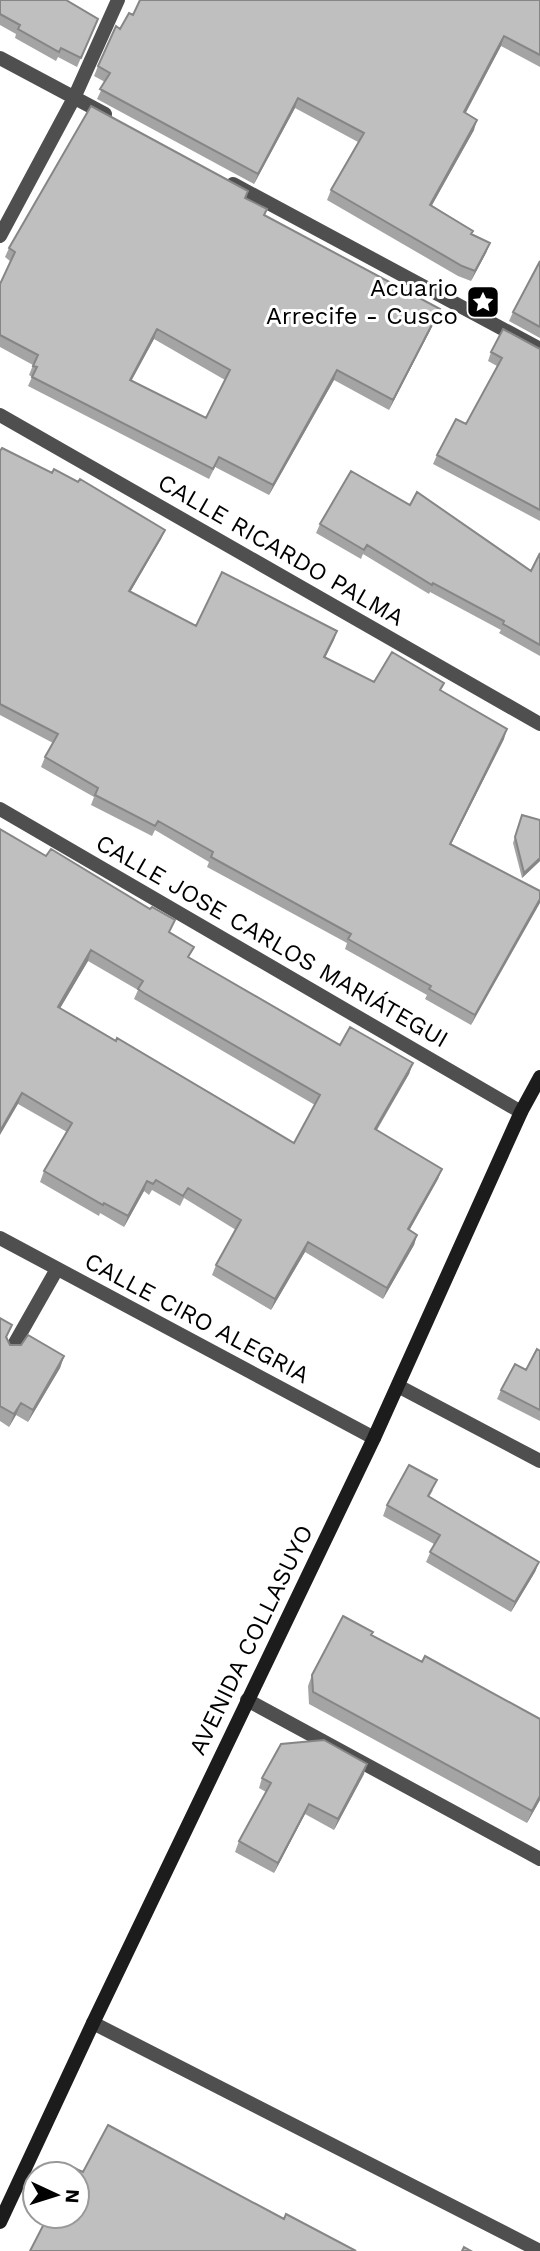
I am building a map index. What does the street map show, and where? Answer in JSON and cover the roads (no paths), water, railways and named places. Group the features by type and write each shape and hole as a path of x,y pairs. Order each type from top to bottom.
{"street":[{"path":"0,236 74,98 116,4 100,0"},
{"path":"0,58 123,124"},
{"path":"221,177 540,349"},
{"name":"CALLE RICARDO PALMA","path":"0,415 540,723"},
{"name":"CALLE JOSE CARLOS MARIÁTEGUI","path":"0,809 521,1112"},
{"name":"AVENIDA COLLASUYO","path":"0,2222 374,1438 521,1112 540,1077"},
{"name":"CALLE CIRO ALEGRIA","path":"0,1238 374,1438"},
{"path":"11,1350 57,1269"},
{"path":"398,1386 540,1461"},
{"path":"247,1700 540,1859"},
{"path":"93,2023 540,2251"}],"place":[{"name":"Acuario Arrecife - Cusco","path":"483,302"}]}
